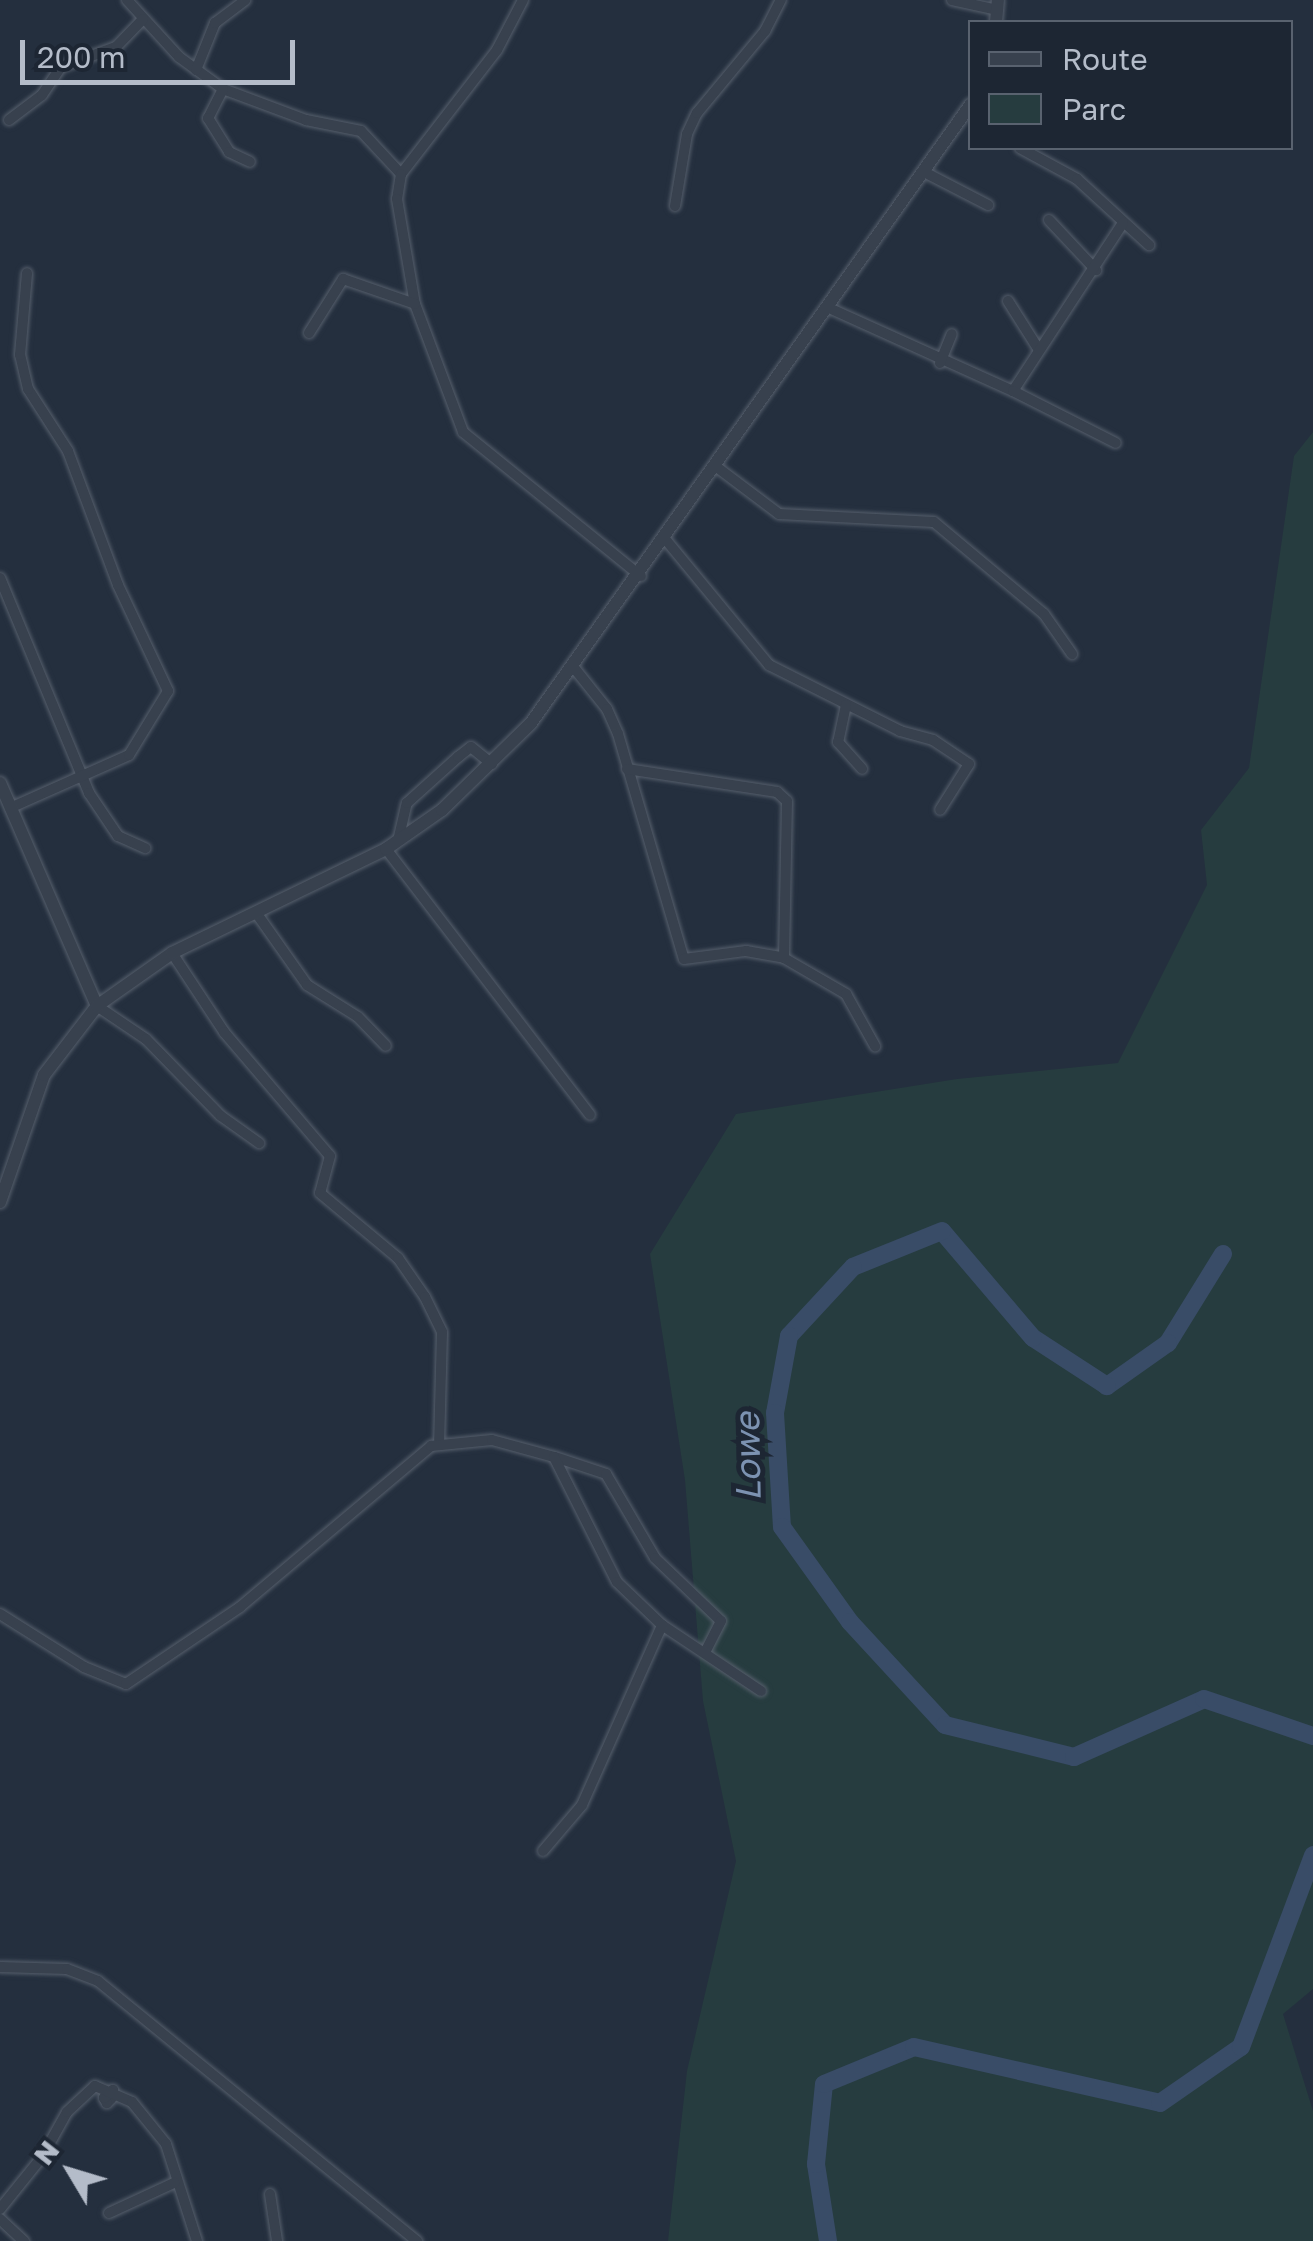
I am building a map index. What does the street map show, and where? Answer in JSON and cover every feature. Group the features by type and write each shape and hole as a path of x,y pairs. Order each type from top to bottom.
{"street":[{"path":"127,0 196,70 223,89 306,120 362,131 401,174"},
{"path":"196,70 215,24 245,0"},
{"path":"523,0 497,50 401,174 397,199 415,304 462,432 641,576"},
{"path":"674,206 698,113 765,32 781,0"},
{"path":"952,0 997,11"},
{"path":"9,120 42,95 62,68 116,47 144,19"},
{"path":"223,89 209,121 229,152 250,162"},
{"path":"0,1202 44,1075 97,1006 172,953 392,845 492,764 575,668 968,111"},
{"path":"1024,150 1078,179 1149,244"},
{"path":"926,173 988,204"},
{"path":"1049,220 1096,270"},
{"path":"1013,392 1096,270 1123,223"},
{"path":"7,806 86,778 134,750 168,692 118,585 68,450 28,389 20,355 27,273"},
{"path":"309,334 343,279 415,304"},
{"path":"1008,300 1039,350"},
{"path":"829,308 1116,443"},
{"path":"940,363 952,334"},
{"path":"718,468 763,506 795,518 934,522 1044,614 1072,654"},
{"path":"666,540 769,665 846,705 934,740 970,764 940,810"},
{"path":"0,578 110,828 145,848"},
{"path":"575,668 607,708 684,959 746,951 784,958 846,994 875,1046"},
{"path":"846,705 838,742 862,769"},
{"path":"392,845 404,808 471,746 492,764"},
{"path":"626,769 777,792 787,801 784,958"},
{"path":"0,782 7,806 97,1006 146,1040 221,1116 259,1144"},
{"path":"392,845 590,1114"},
{"path":"257,914 306,985 358,1017 386,1046"},
{"path":"172,953 224,1032 330,1156 318,1186 328,1203 398,1258 425,1297 442,1332 439,1443"},
{"path":"0,1614 84,1667 126,1684 240,1608 439,1443 492,1440 606,1474 655,1558 721,1621 706,1652"},
{"path":"554,1457 617,1582 662,1625 761,1691"},
{"path":"543,1852 582,1805 662,1625"},
{"path":"0,1967 67,1968 98,1981 417,2241"},
{"path":"0,2209 74,2104 94,2086 113,2090 136,2106 166,2144 174,2183 197,2241"},
{"path":"110,2213 174,2183"},
{"path":"270,2194 277,2241"},
{"path":"0,2219 24,2241"}],"green space":[{"path":"1313,432 1313,1989 1283,2014 1313,2111 1313,2241 668,2241 687,2071 736,1861 703,1701 685,1480 650,1254 736,1114 957,1079 1118,1063 1207,885 1201,830 1249,768 1294,456"}],"waterway":[{"name":"Lowe","path":"1223,1254 1168,1343 1107,1386 1033,1338 942,1231 853,1267 789,1336 775,1413 782,1527 850,1622 945,1725 1074,1757 1204,1699 1313,1736"},
{"name":"Lowe","path":"828,2241 816,2164 824,2084 914,2047 1160,2103 1241,2047 1313,1855"}]}
